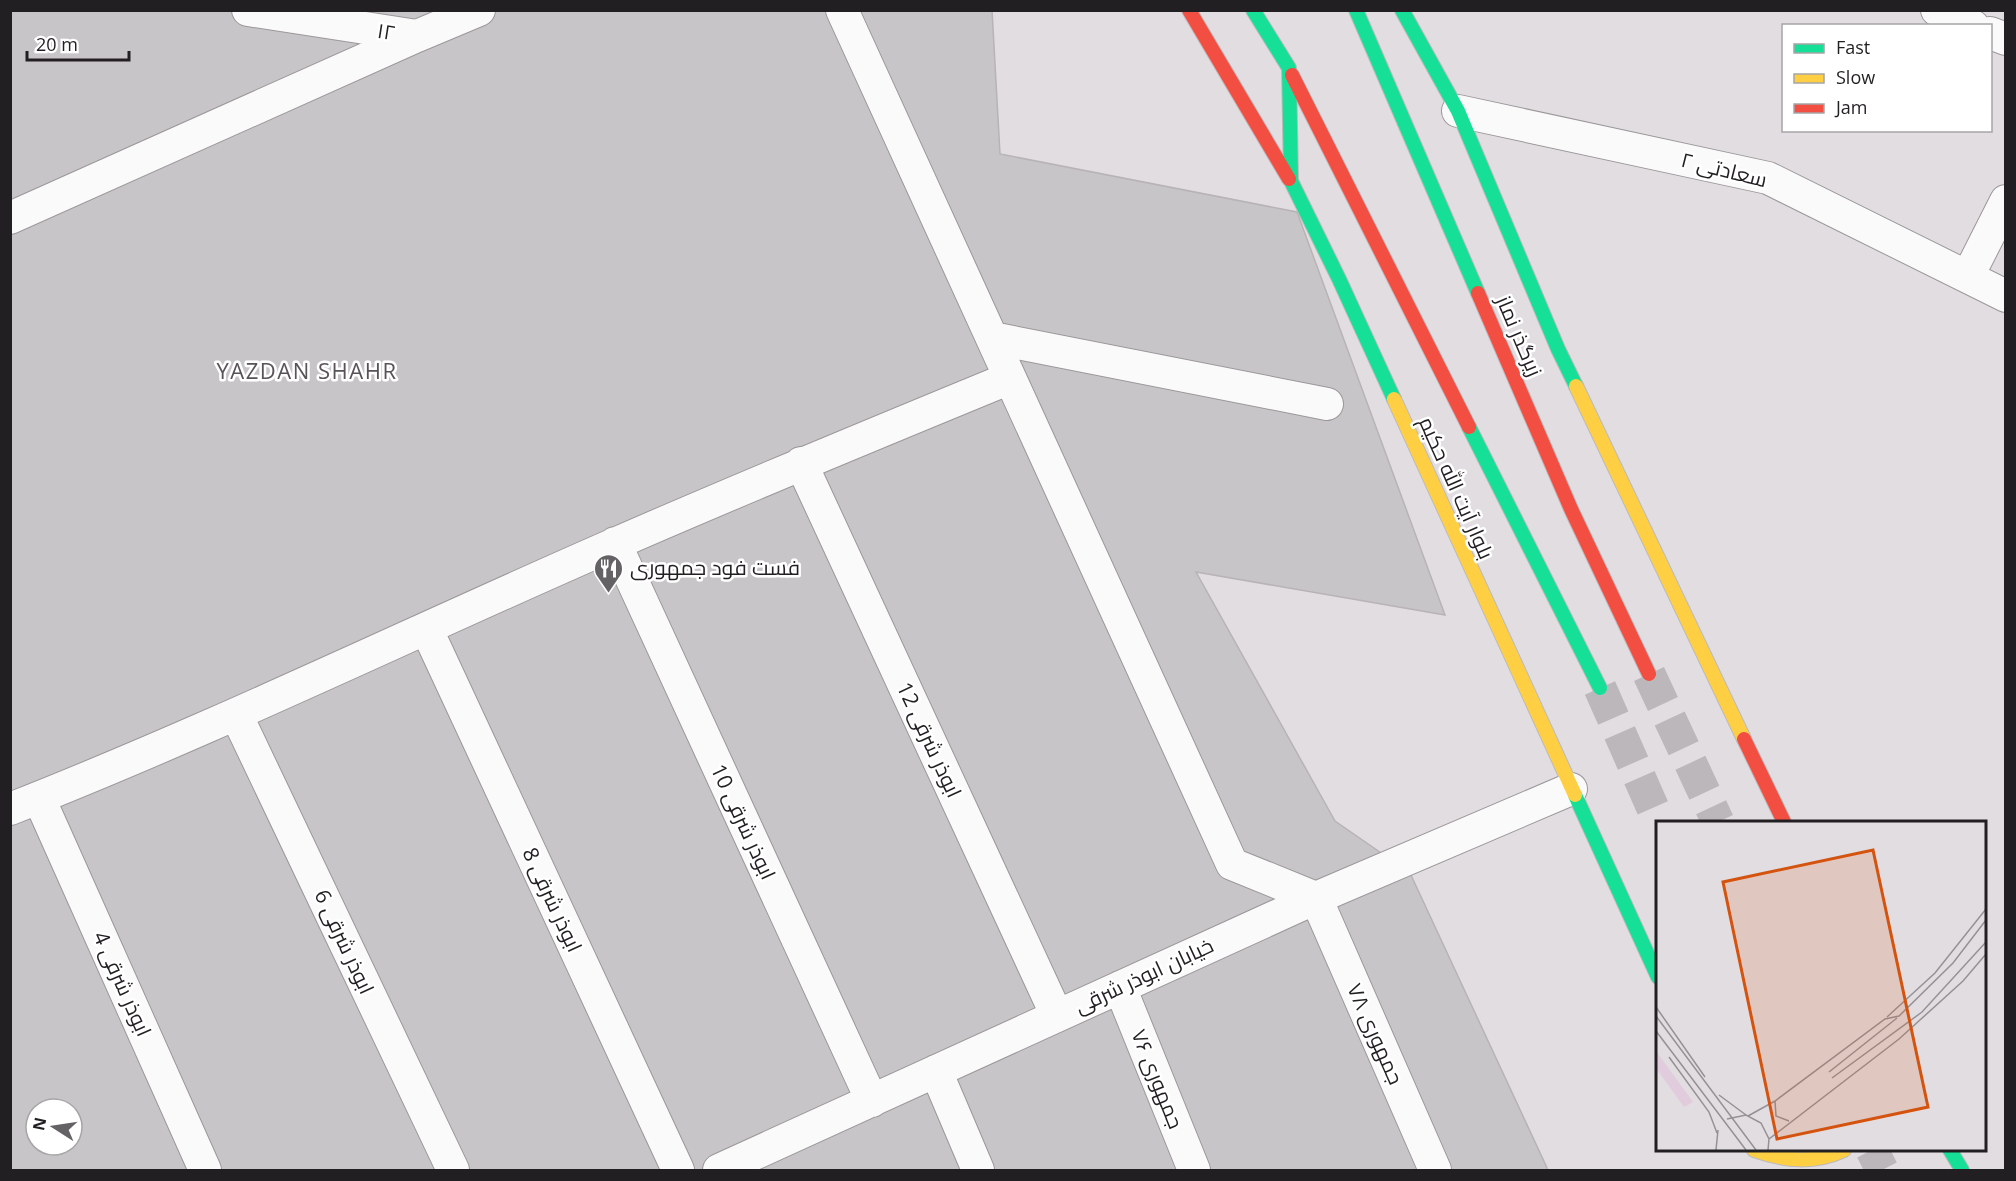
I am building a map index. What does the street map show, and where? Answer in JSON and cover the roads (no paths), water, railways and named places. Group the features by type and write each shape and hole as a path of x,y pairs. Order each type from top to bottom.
{"main road":[{"path":"1189,10 1291,181"},
{"path":"1253,10 1289,68 1599,688"},
{"path":"1402,10 1458,111 1558,349 1784,821"},
{"name":"زیرگذر نماز","path":"1356,11 1571,509 1648,674"},
{"name":"بلوار آیت الله حکیم","path":"1289,68 1291,181 1339,279 1656,973"},
{"path":"1758,1151 1772,1157 1794,1160 1818,1159 1839,1151"},
{"path":"1951,1151 1962,1170"}],"street":[{"name":"۱۲","path":"248,10 417,36"},
{"path":"10,218 479,10"},
{"path":"842,10 1232,864 1316,898"},
{"path":"1936,10 1968,24"},
{"name":"سعادتی ۲","path":"1458,111 1768,178 2006,296"},
{"path":"1968,276 2006,201"},
{"path":"992,338 1327,404"},
{"path":"10,810 236,714 615,543 801,463 1010,378"},
{"name":"ابوذر شرقی 12","path":"801,463 1057,1016"},
{"name":"ابوذر شرقی 10","path":"615,543 872,1101"},
{"name":"ابوذر شرقی 8","path":"426,630 678,1170"},
{"name":"ابوذر شرقی 6","path":"236,714 453,1170"},
{"name":"خیابان ابوذر شرقی","path":"719,1170 753,1163 872,1101 936,1071 1316,898 1571,789"},
{"name":"ابوذر شرقی 4","path":"39,798 204,1170"},
{"name":"جمهوری ۷۸","path":"1316,898 1435,1170"},
{"name":"جمهوری ۷۶","path":"1120,987 1194,1170"},
{"path":"936,1071 978,1170"}],"tunnel":[{"path":"1649,674 1718,821"},
{"path":"1600,688 1659,821"},
{"path":"1872,1151 1882,1170"}],"place":[{"name":"فست فود جمهوری","path":"609,594"}],"district":[{"name":"YAZDAN SHAHR","path":"307,371"}]}
